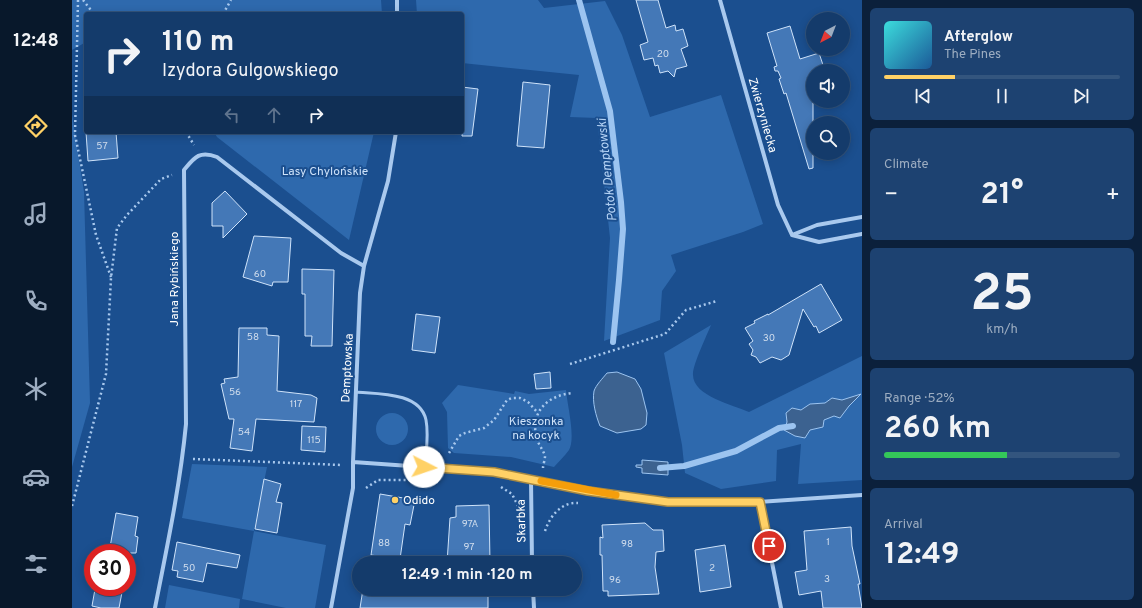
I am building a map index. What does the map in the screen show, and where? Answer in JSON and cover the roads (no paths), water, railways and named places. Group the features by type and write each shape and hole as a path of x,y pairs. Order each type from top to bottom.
{"street":[{"path":"396,0 398,12"},
{"name":"Zwierzyniecka","path":"720,0 778,205 792,234"},
{"name":"Demptowska","path":"330,608 353,488 360,293 364,266 388,181 396,134"},
{"name":"Jana Rybińskiego","path":"155,608 176,496 186,424 184,170 194,158 201,155 209,154 217,157 341,253 364,266"},
{"path":"792,234 817,225 862,217"},
{"path":"792,234 819,242 862,234"},
{"path":"353,462 494,472 588,491 668,502 760,502 862,495"},
{"name":"Skarbka","path":"532,480 532,556"},
{"path":"760,502 781,608"},
{"path":"533,596 534,608"}],"lane":[{"path":"356,392 399,396 410,400 420,409 426,419 424,467"}],"waterway":[{"name":"Potok Demptowski","path":"579,0 610,111 621,202 623,229 613,342"},
{"path":"660,468 684,466 736,451 779,428 793,426"}],"place":[{"name":"Odido","path":"395,500"}],"park label":[{"name":"Lasy Chylońskie","path":"325,171"},
{"name":"Kieszonka na kocyk","path":"536,428"}]}
